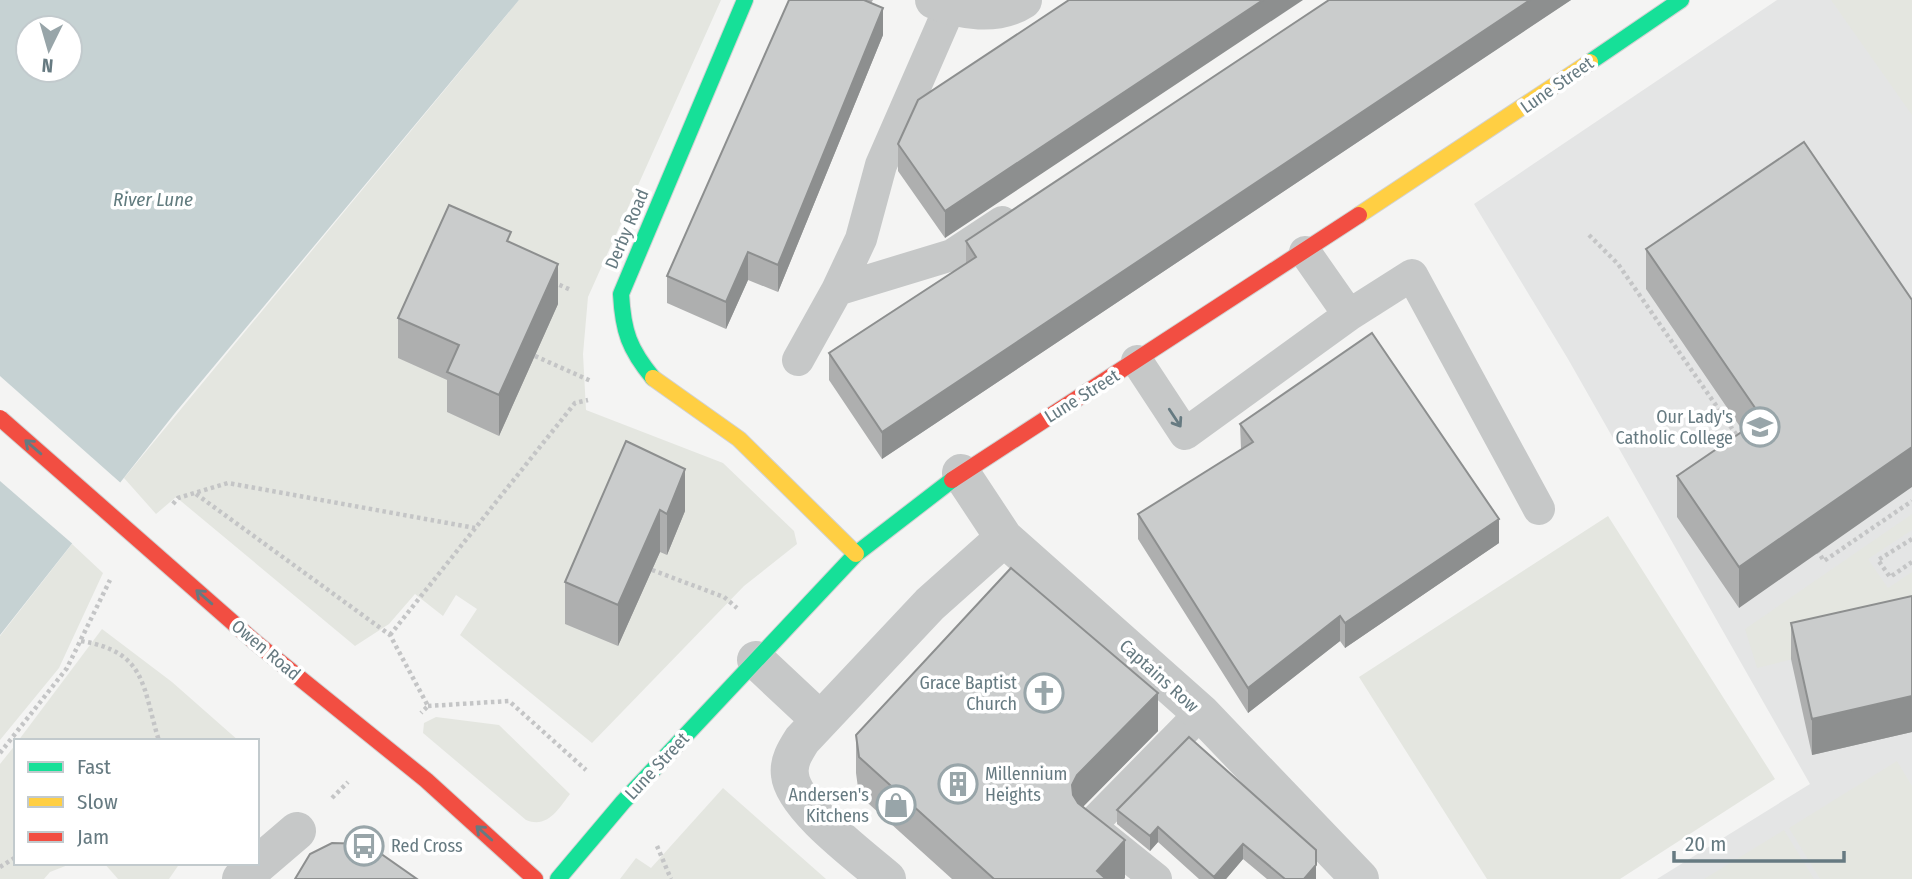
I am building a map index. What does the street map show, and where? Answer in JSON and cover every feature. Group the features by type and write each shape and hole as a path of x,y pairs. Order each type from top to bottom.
{"street":[{"name":"Derby Road","path":"745,0 621,294 623,324 634,355 658,383 738,439 856,554"},
{"path":"946,2 991,11 1023,0"},
{"name":"Lune Street","path":"558,879 623,802 856,554 961,472 1305,252 1681,0"},
{"name":"Owen Road","path":"0,418 256,642 384,747 535,879"},
{"name":"Captains Row","path":"961,472 1004,538 1200,713 1360,879"},
{"path":"887,879 812,811 798,794 790,777 791,758 811,730 930,604 1004,538"},
{"path":"765,650 811,730"},
{"path":"259,864 297,831"},
{"path":"241,879 257,865"}],"lane":[{"path":"797,360 837,290 861,239 881,164 946,2"},
{"path":"837,290 952,256 1032,202"},
{"path":"1305,252 1349,315"},
{"path":"1137,361 1185,434 1349,315 1412,275 1539,509"},
{"path":"1156,879 1090,826 1200,713"}],"path":[{"path":"1589,235 1618,264 1745,447"},
{"path":"550,280 573,290"},
{"path":"535,356 590,381"},
{"path":"390,635 575,404 588,400"},
{"path":"428,706 390,635 196,493 228,483 475,528"},
{"path":"1808,538 1824,561 1912,501"},
{"path":"1912,539 1878,560 1890,577 1912,562"},
{"path":"652,570 724,597 765,650"},
{"path":"0,753 67,668 81,641 108,646 136,666 158,739"},
{"path":"297,831 428,706 509,701 589,772"},
{"path":"657,846 671,879"}],"shaded area":[{"path":"519,0 721,0 588,297 583,354 586,410 723,463 794,531 797,544 744,586 592,743 460,635 477,609 456,595 443,616 415,594 389,624 355,646 176,497 156,514 124,478"},
{"name":"Our Lady's Catholic College","path":"1777,0 1912,0 1912,879 1657,879 1810,784 1568,359 1474,204"},
{"path":"1831,0 1912,0 1912,115"},
{"path":"1912,514 1912,530 1868,559 1888,588 1912,572 1912,629 1757,668 1745,629"},
{"path":"1608,516 1775,779 1620,879 1487,879 1359,677"},
{"path":"72,544 103,573 59,668 0,740 0,636"},
{"path":"102,629 172,682 237,739 20,739"},
{"path":"436,717 499,725 570,794 547,819 541,822 526,820 423,733 424,723"},
{"path":"14,746 14,865 68,865 50,872 44,879 0,879 0,764"},
{"path":"1897,761 1912,786 1912,879 1820,879 1789,828"},
{"path":"723,788 826,879 620,879 636,858 651,868"},
{"path":"1784,830 1814,879 1704,879"},
{"path":"106,865 179,865 169,879 118,879"}],"water":[{"name":"River Lune","path":"0,0 519,0 175,413 0,635"}],"pier":[{"path":"0,376 123,485 75,546 0,481"}],"building":[{"path":"789,0 864,0 883,8 778,265 748,252 726,302 667,276"},
{"path":"1069,0 1263,0 945,211 898,144 918,100"},
{"path":"1329,0 1530,0 882,432 829,353 976,257 966,241"},
{"path":"1804,142 1912,300 1912,447 1739,567 1677,476 1762,418 1646,249"},
{"path":"449,205 511,232 507,241 558,264 499,395 447,372 459,345 398,318"},
{"path":"1372,333 1499,519 1345,623 1340,616 1248,688 1138,514 1253,442 1240,424"},
{"path":"626,441 685,469 667,514 660,510 618,605 565,582"},
{"path":"1011,568 1158,693 1077,775 1072,785 1073,795 1078,803 1125,840 1097,871 1106,879 994,879 859,757 856,735"},
{"path":"1912,596 1912,696 1812,719 1791,623"},
{"path":"1189,737 1316,850 1316,865 1304,879 1285,879 1243,844 1214,877 1158,827 1150,836 1117,810"},
{"path":"332,843 367,844 417,879 295,879 310,854"}],"traffic: fast":[{"path":"653,378 638,358 629,339 623,319 621,294 745,0"},
{"path":"1590,62 1681,0"},
{"path":"558,879 623,802 856,554 952,480"}],"traffic: slow":[{"path":"1359,215 1590,62"},
{"path":"653,378 739,439 856,554"}],"traffic: jam":[{"path":"952,480 1359,215"},
{"path":"0,418 255,642"},
{"path":"255,642 426,780 535,879"}],"place":[{"name":"Our Lady's Catholic College","path":"1760,427"},
{"name":"Grace Baptist Church","path":"1044,693"},
{"name":"Millennium Heights","path":"958,784"},
{"name":"Andersen's Kitchens","path":"896,805"},
{"name":"Red Cross","path":"364,846"}]}
